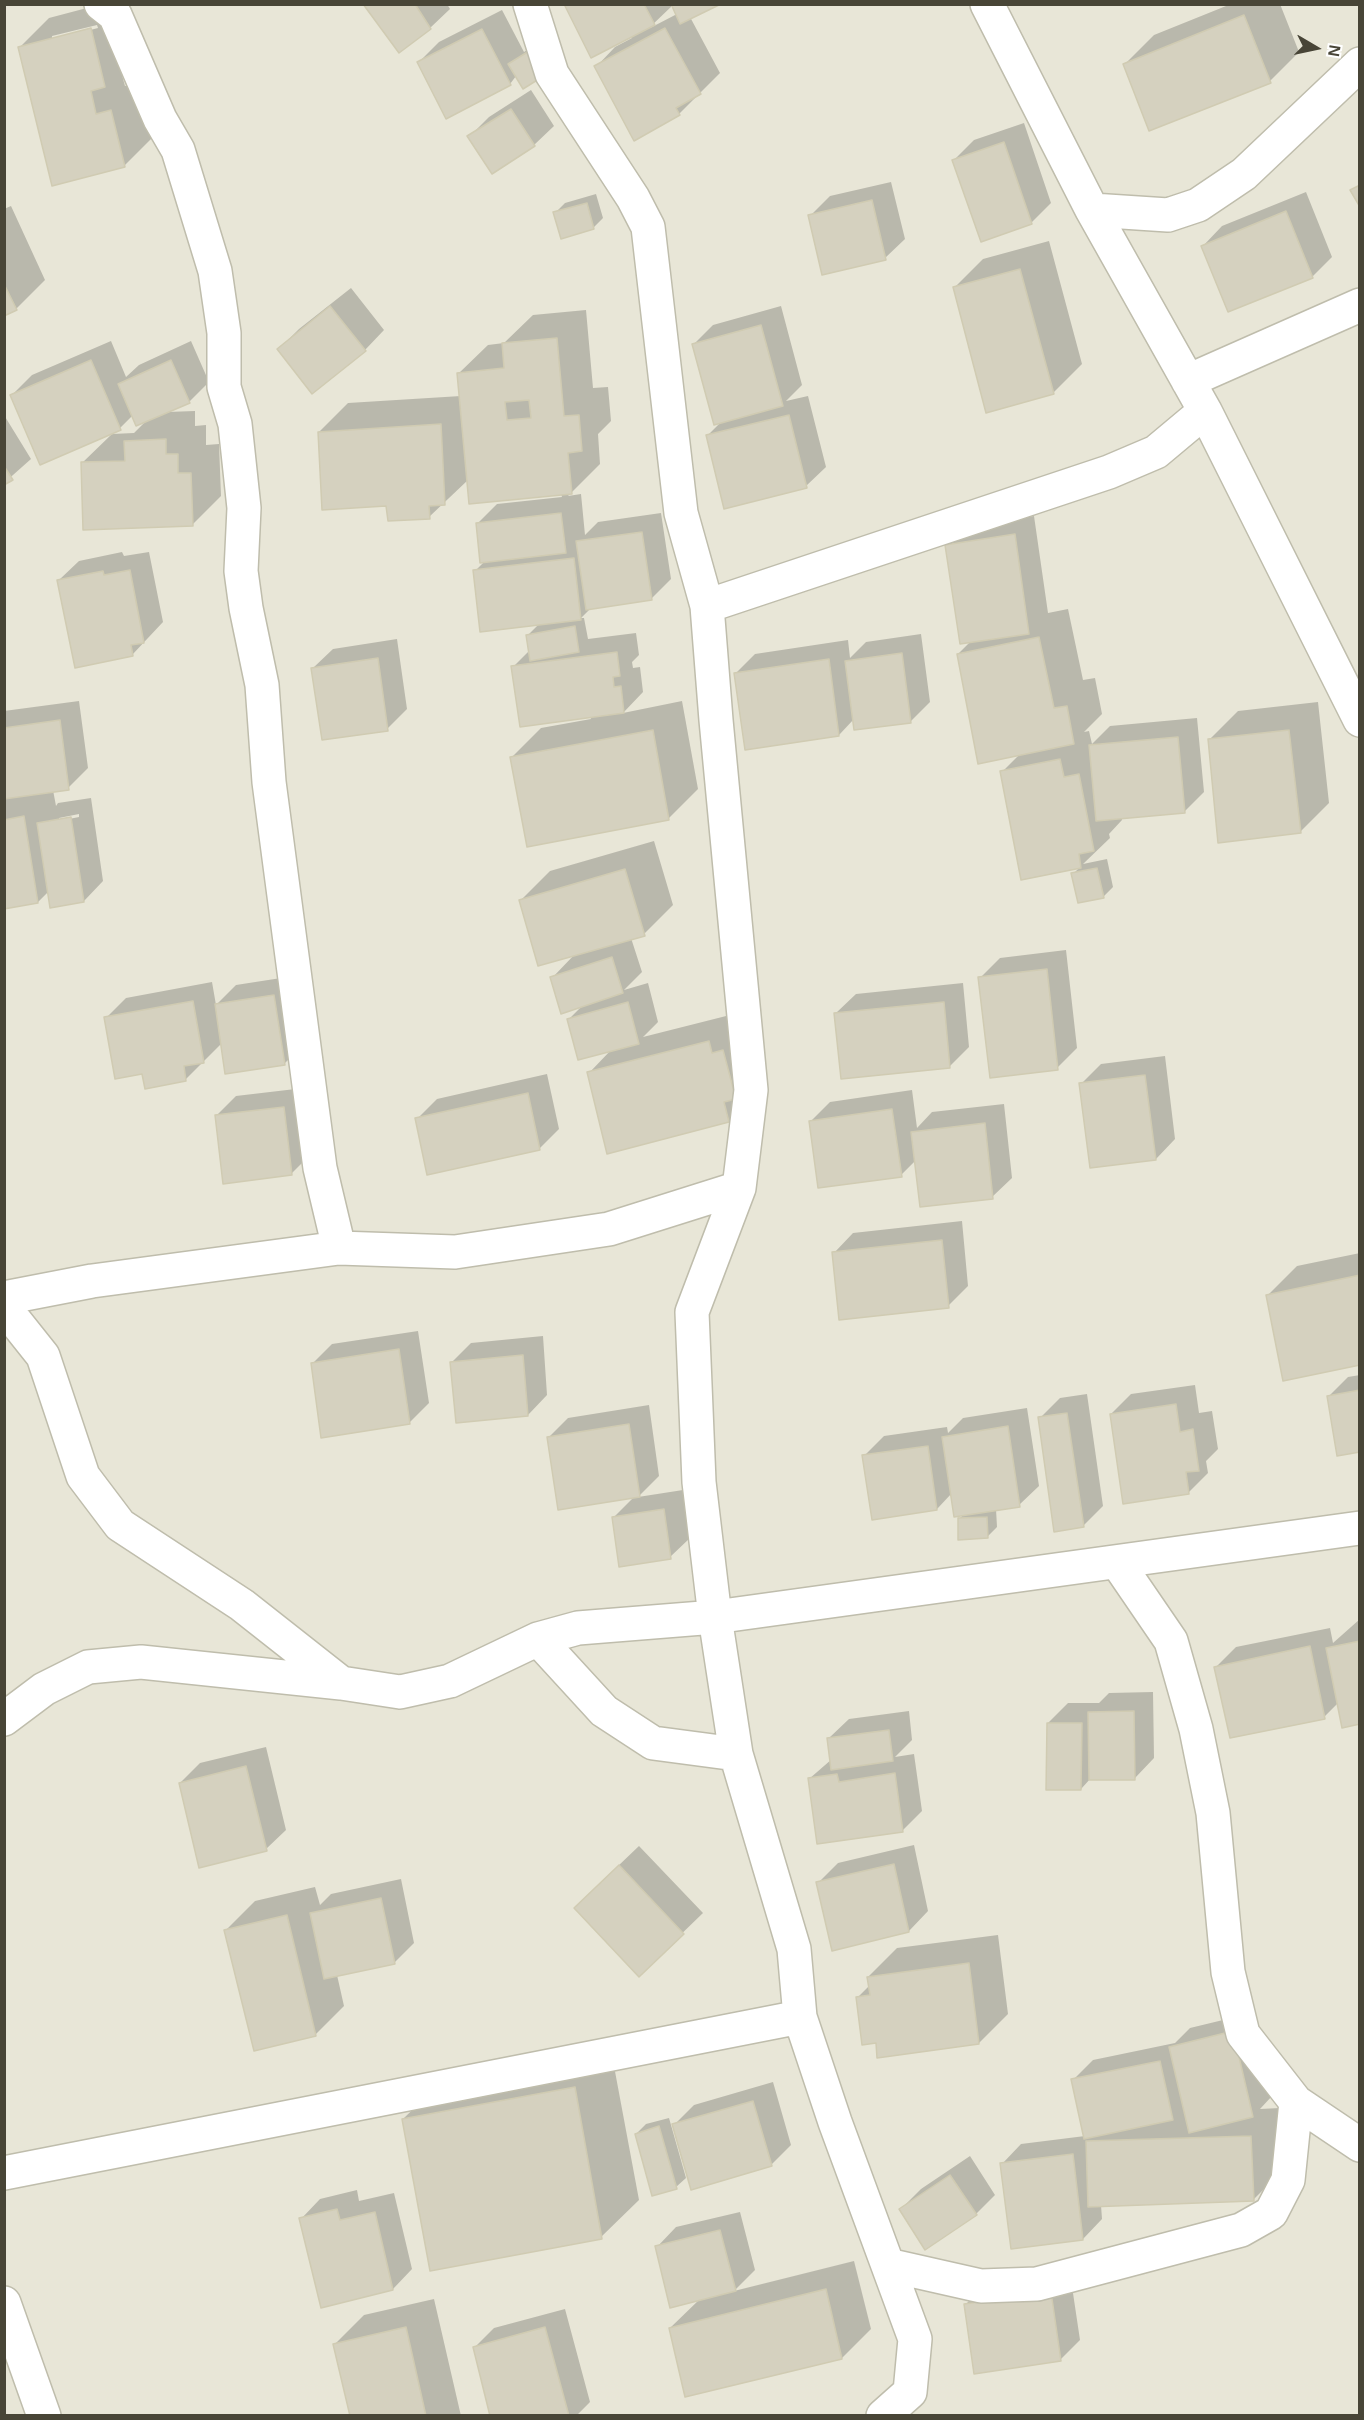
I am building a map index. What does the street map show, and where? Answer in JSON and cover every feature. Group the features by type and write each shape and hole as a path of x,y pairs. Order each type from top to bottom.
{"street":[{"path":"101,4 115,15 160,119 178,150 215,271 224,333 224,387 235,424 243,508 242,580 262,685 269,782 320,1168 339,1248"},
{"path":"530,4 552,74 633,198 648,227 681,513 707,606 751,1090 739,1188 692,1312 699,1482 715,1617 736,1754 794,1949 800,2017 835,2122 915,2339 910,2392 883,2415"},
{"path":"987,4 1092,210 1205,411 1359,720"},
{"path":"1092,210 1168,215 1198,205 1244,174 1359,64"},
{"path":"1188,381 1359,305"},
{"path":"707,606 1109,472 1156,452 1205,411"},
{"path":"4,1298 92,1281 339,1248 455,1252 609,1229 739,1188"},
{"path":"4,1307 43,1356 83,1476 120,1525 242,1605 341,1683"},
{"path":"4,1719 44,1689 88,1667 141,1662 341,1683 400,1692 450,1681 538,1639 578,1628 715,1617 1359,1528"},
{"path":"1117,1562 1171,1641 1196,1729 1213,1813 1228,1972 1243,2034 1296,2102 1359,2145"},
{"path":"538,1639 604,1711 653,1743 736,1754"},
{"path":"4,2174 800,2017"},
{"path":"888,2265 981,2286 1037,2284 1241,2230 1271,2213 1288,2180 1296,2102"},
{"path":"4,2303 44,2415"}],"shaded area":[{"path":"5,5 1359,5 1359,2415 5,2415"}],"building":[{"path":"363,4 415,4 431,29 399,53"},
{"path":"564,4 644,4 655,25 591,58"},
{"path":"671,4 721,4 680,24"},
{"path":"1244,15 1271,83 1149,131 1123,64"},
{"path":"91,28 105,87 91,91 96,114 111,110 125,167 52,186 18,47"},
{"path":"665,28 701,94 676,108 680,115 634,141 594,66"},
{"path":"482,29 511,85 446,119 417,62"},
{"path":"534,48 550,72 523,89 508,64"},
{"path":"511,109 535,146 492,174 467,136"},
{"path":"1004,142 1032,224 981,242 952,160"},
{"path":"1360,185 1360,207 1350,190"},
{"path":"872,200 886,260 822,275 808,215"},
{"path":"587,203 594,229 561,239 553,212"},
{"path":"1286,211 1313,278 1228,312 1201,246"},
{"path":"1020,269 1054,394 986,413 953,287"},
{"path":"4,284 17,310 4,316"},
{"path":"330,306 366,351 312,394 277,349"},
{"path":"761,325 783,406 714,425 692,344"},
{"path":"557,338 564,416 579,415 582,451 568,453 572,494 469,504 457,373 504,368 502,343","holes":["529,400 531,418 507,420 505,402"]},
{"path":"91,360 121,430 40,465 10,395"},
{"path":"171,360 190,403 136,426 118,384"},
{"path":"789,415 807,488 724,509 706,435"},
{"path":"441,424 445,505 429,506 430,519 388,521 386,506 322,510 318,432"},
{"path":"166,439 166,454 178,454 178,473 191,473 193,526 83,530 81,462 125,461 124,441"},
{"path":"4,466 13,480 4,485"},
{"path":"561,513 566,553 480,563 476,523"},
{"path":"642,532 652,600 586,610 576,541"},
{"path":"1015,534 1029,634 960,644 945,545"},
{"path":"574,558 581,620 480,632 473,570"},
{"path":"130,570 144,643 131,645 133,656 75,668 57,580 103,571 104,575"},
{"path":"575,626 579,652 530,661 526,635"},
{"path":"1039,637 1054,708 1067,706 1074,744 978,764 957,654"},
{"path":"617,652 620,676 613,677 614,687 621,686 624,713 520,727 511,666"},
{"path":"902,653 911,723 854,730 845,661"},
{"path":"378,658 388,731 322,740 311,668"},
{"path":"829,659 839,736 745,750 734,673"},
{"path":"60,720 69,790 4,799 4,728"},
{"path":"653,730 669,820 527,847 510,757"},
{"path":"1289,730 1301,833 1218,843 1208,739"},
{"path":"1178,737 1185,813 1096,821 1089,745"},
{"path":"1060,759 1064,777 1079,774 1094,851 1079,854 1081,868 1021,880 1000,771"},
{"path":"24,816 38,903 4,909 4,820"},
{"path":"71,817 84,902 50,908 37,823"},
{"path":"1097,868 1104,898 1078,903 1071,873"},
{"path":"625,869 645,936 538,966 519,900"},
{"path":"612,957 623,993 561,1014 550,977"},
{"path":"1047,969 1058,1070 990,1078 978,977"},
{"path":"274,995 285,1065 225,1074 215,1004"},
{"path":"193,1001 204,1063 184,1066 186,1081 145,1089 142,1074 115,1079 104,1017"},
{"path":"628,1002 639,1044 578,1060 567,1019"},
{"path":"944,1002 950,1068 841,1079 834,1013"},
{"path":"709,1041 712,1053 723,1050 736,1099 724,1102 729,1122 607,1154 587,1072"},
{"path":"1145,1075 1156,1160 1090,1168 1079,1083"},
{"path":"528,1093 540,1150 427,1175 415,1118"},
{"path":"284,1107 292,1175 223,1184 215,1115"},
{"path":"892,1109 902,1177 818,1188 809,1121"},
{"path":"985,1123 993,1199 920,1207 911,1132"},
{"path":"942,1240 949,1308 839,1320 832,1252"},
{"path":"1360,1275 1360,1365 1283,1381 1266,1295"},
{"path":"399,1349 410,1424 321,1438 311,1363"},
{"path":"523,1355 528,1416 456,1423 450,1362"},
{"path":"1360,1390 1360,1452 1337,1456 1327,1396"},
{"path":"1176,1404 1180,1432 1193,1429 1199,1471 1186,1472 1189,1494 1123,1504 1110,1414"},
{"path":"1067,1413 1084,1527 1054,1532 1038,1417"},
{"path":"629,1424 640,1497 558,1510 547,1437"},
{"path":"1008,1426 1020,1507 954,1517 942,1437"},
{"path":"928,1446 937,1510 872,1520 862,1455"},
{"path":"664,1509 671,1559 619,1567 612,1517"},
{"path":"987,1517 988,1538 958,1540 958,1518"},
{"path":"1360,1641 1360,1724 1342,1728 1326,1648"},
{"path":"1310,1646 1325,1719 1230,1738 1214,1667"},
{"path":"1134,1711 1135,1780 1089,1780 1088,1712"},
{"path":"1047,1723 1082,1723 1081,1790 1046,1790"},
{"path":"889,1730 893,1761 831,1770 827,1738"},
{"path":"246,1766 267,1851 199,1868 179,1783"},
{"path":"895,1773 903,1832 817,1844 808,1778 837,1774 839,1782"},
{"path":"894,1864 909,1932 832,1951 816,1882"},
{"path":"619,1865 684,1934 639,1977 574,1908"},
{"path":"381,1898 395,1964 324,1979 310,1913"},
{"path":"287,1915 316,2036 254,2051 224,1930"},
{"path":"969,1963 979,2044 877,2058 876,2043 862,2045 856,1997 870,1995 867,1977"},
{"path":"1233,2031 1253,2117 1189,2133 1169,2047"},
{"path":"1160,2061 1173,2120 1084,2139 1071,2079"},
{"path":"575,2087 602,2239 430,2271 402,2119"},
{"path":"753,2101 772,2166 691,2190 672,2124"},
{"path":"659,2126 677,2189 652,2196 635,2134"},
{"path":"1251,2136 1254,2201 1088,2207 1086,2141"},
{"path":"1073,2154 1083,2240 1011,2249 1000,2163"},
{"path":"950,2175 977,2215 925,2250 899,2209"},
{"path":"337,2209 340,2220 375,2212 393,2290 321,2308 299,2218"},
{"path":"720,2230 736,2291 670,2308 655,2246"},
{"path":"826,2289 842,2359 685,2397 669,2328"},
{"path":"1051,2292 1061,2361 974,2374 964,2304"},
{"path":"406,2327 426,2416 350,2416 333,2344"},
{"path":"545,2327 569,2416 490,2416 473,2347"}]}
